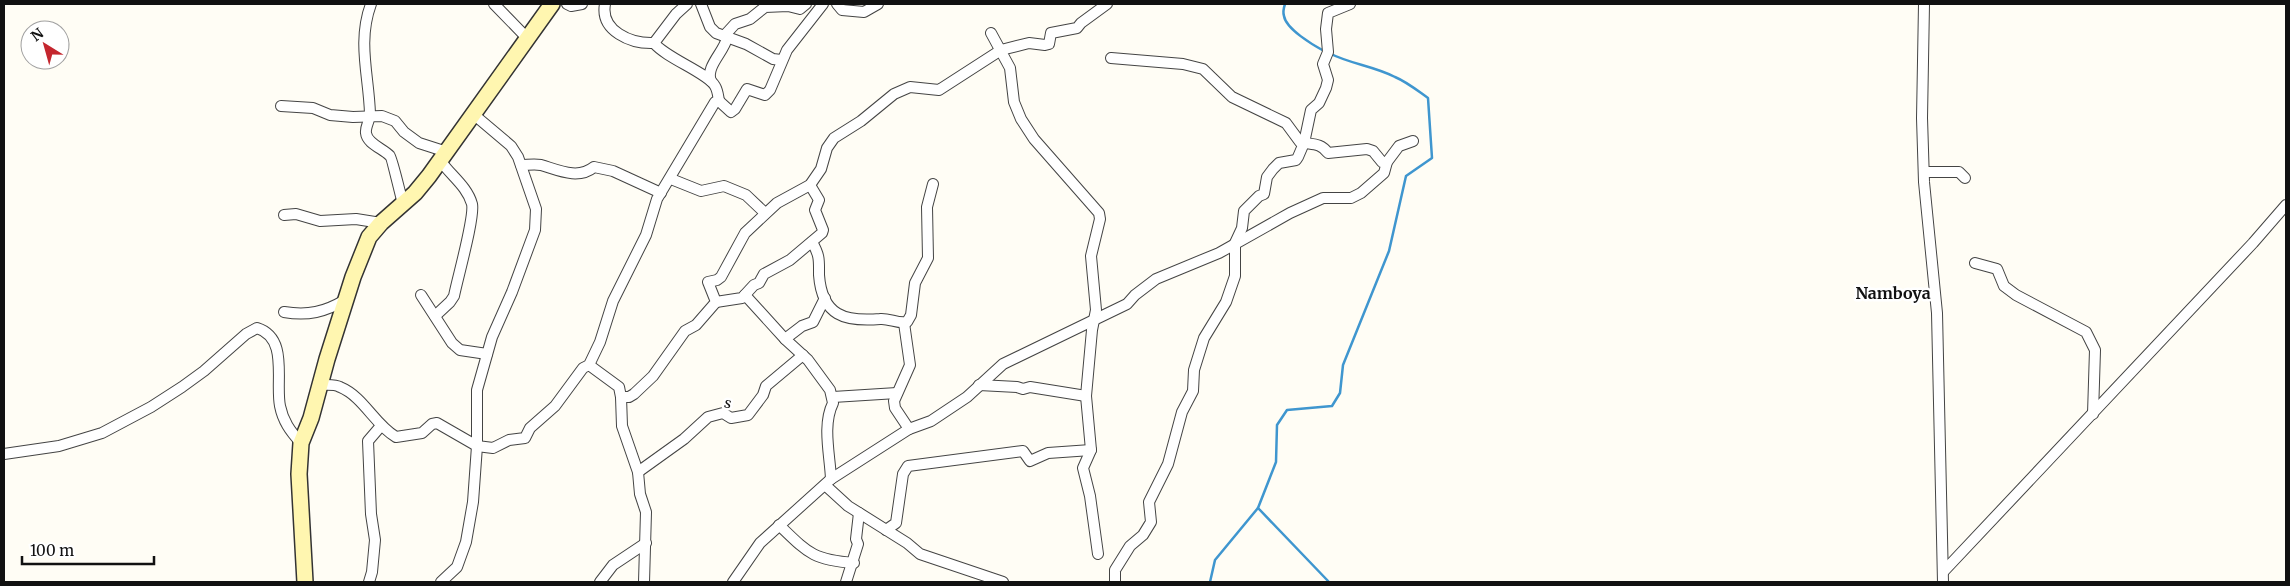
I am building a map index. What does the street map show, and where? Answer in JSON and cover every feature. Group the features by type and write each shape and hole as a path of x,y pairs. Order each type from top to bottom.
{"street":[{"path":"371,4 366,21 363,46 370,116 366,132 368,138 389,154 394,161 393,169 403,204"},
{"path":"494,4 528,39"},
{"path":"304,582 299,474 300,442 312,418 320,384 362,252 369,237 381,223 415,193 444,156 472,113 552,4"},
{"path":"567,4 572,6 582,4"},
{"path":"605,4 605,17 617,35 644,44 654,43 676,60 711,81"},
{"path":"654,43 676,14 687,4"},
{"path":"701,4 710,27 716,33 746,44 773,59 781,60"},
{"path":"806,4 800,9 788,6 765,7 750,18 735,24 726,37 724,48 710,71 711,81 718,93 719,101 731,112 735,109 747,89 765,95 770,90 781,60 823,4"},
{"path":"837,4 842,10 860,13 878,4"},
{"path":"716,302 708,282 721,277 745,233 764,213 777,203 810,186 821,169 827,148 834,138 861,121 894,94 910,87 939,90 1001,50 1029,43 1049,44 1051,33 1077,28 1080,22 1107,4"},
{"path":"1115,582 1115,570 1130,546 1143,535 1151,522 1149,502 1163,475 1182,412 1194,391 1194,370 1204,338 1226,302 1235,276 1234,243 1242,228 1244,211 1259,196 1264,194 1267,177 1279,163 1296,160 1304,143 1311,110 1323,97 1328,80 1323,64 1328,52 1326,29 1328,13 1350,4"},
{"path":"1924,4 1922,118 1924,172 1938,313 1943,582"},
{"path":"991,33 1010,68 1014,102 1021,119 1034,139 1099,213 1100,219 1091,256 1096,310 1086,396 1091,450 1083,468 1090,496 1098,554"},
{"path":"1111,58 1183,64 1203,69 1232,97 1286,123 1300,142 1318,144 1324,147 1328,153 1366,149 1373,151 1382,162 1387,162"},
{"path":"320,384 339,386 351,394 369,410 380,426 396,437 406,437 422,433 432,424 437,423 466,442 477,446 493,448 509,440 525,438 530,428 555,406 583,368 590,364 600,342 613,301 646,235 661,192 671,179 703,120 715,102 719,101"},
{"path":"281,106 313,108 330,115 353,117 382,116 395,121 404,132 419,143 444,156 472,205 454,296 435,316"},
{"path":"440,582 457,567 466,542 473,502 477,446 477,390 492,337 512,292 535,230 536,209 521,165 512,146 472,113"},
{"path":"733,582 760,543 828,482 908,429 931,421 967,397 979,385 1014,358 1127,304 1135,295 1156,279 1219,253 1234,243 1323,198 1351,198 1384,173 1387,162 1399,146 1413,141"},
{"path":"521,165 540,165 554,171 582,173 594,167 621,175 661,192"},
{"path":"1924,172 1959,172 1965,178"},
{"path":"671,179 702,190 724,186 746,195 764,213"},
{"path":"812,242 819,253 820,276 829,307 842,317 865,321 884,319 904,323 909,319 915,283 928,258 926,207 933,184"},
{"path":"621,397 629,397 634,394 652,376 685,331 696,325 716,302 742,298 754,285 759,283 764,274 782,265 812,242 823,230 815,210 819,200 810,186"},
{"path":"1944,571 2253,243 2286,205"},
{"path":"284,215 296,214 320,220 356,218 381,223"},
{"path":"1975,264 1997,269 2004,286 2016,295 2086,332 2095,350 2093,414"},
{"path":"421,295 452,343 460,350 487,354"},
{"path":"745,295 785,339 808,360 833,397 827,426 828,482 848,506 920,554 1002,582"},
{"path":"785,339 802,326 813,322 825,298"},
{"path":"284,312 295,314 327,310 346,300"},
{"path":"904,323 910,365 894,400 896,408 908,429"},
{"path":"4,454 59,446 102,433 152,407 182,387 204,371 246,334 257,328 270,337 279,354 279,404 285,423 300,442"},
{"name":"s","path":"638,472 684,439 708,417 716,413 723,413 731,418 748,415 763,395 766,386 803,355"},
{"path":"590,364 619,388 622,426 638,472 640,494 646,512 644,582"},
{"path":"979,385 1023,389 1030,387 1086,396"},
{"path":"833,397 896,393"},
{"path":"369,582 372,572 375,540 371,514 368,441 380,426"},
{"path":"886,530 896,523 903,474 908,466 1023,451 1030,461 1039,459 1048,453 1091,450"},
{"path":"846,582 854,563 858,544 856,539 859,513"},
{"path":"779,525 815,557 831,561 854,563"},
{"path":"600,582 613,565 646,543"}],"waterway":[{"path":"1285,4 1284,15 1290,26 1313,45 1324,51"},
{"path":"1210,582 1215,560 1258,508 1276,462 1277,425 1287,410 1332,406 1340,393 1343,365 1389,251 1406,176 1432,158 1428,98 1404,81 1387,73 1329,53"},
{"path":"1258,508 1329,582"}],"district":[{"name":"Namboya","path":"1893,293"}]}
